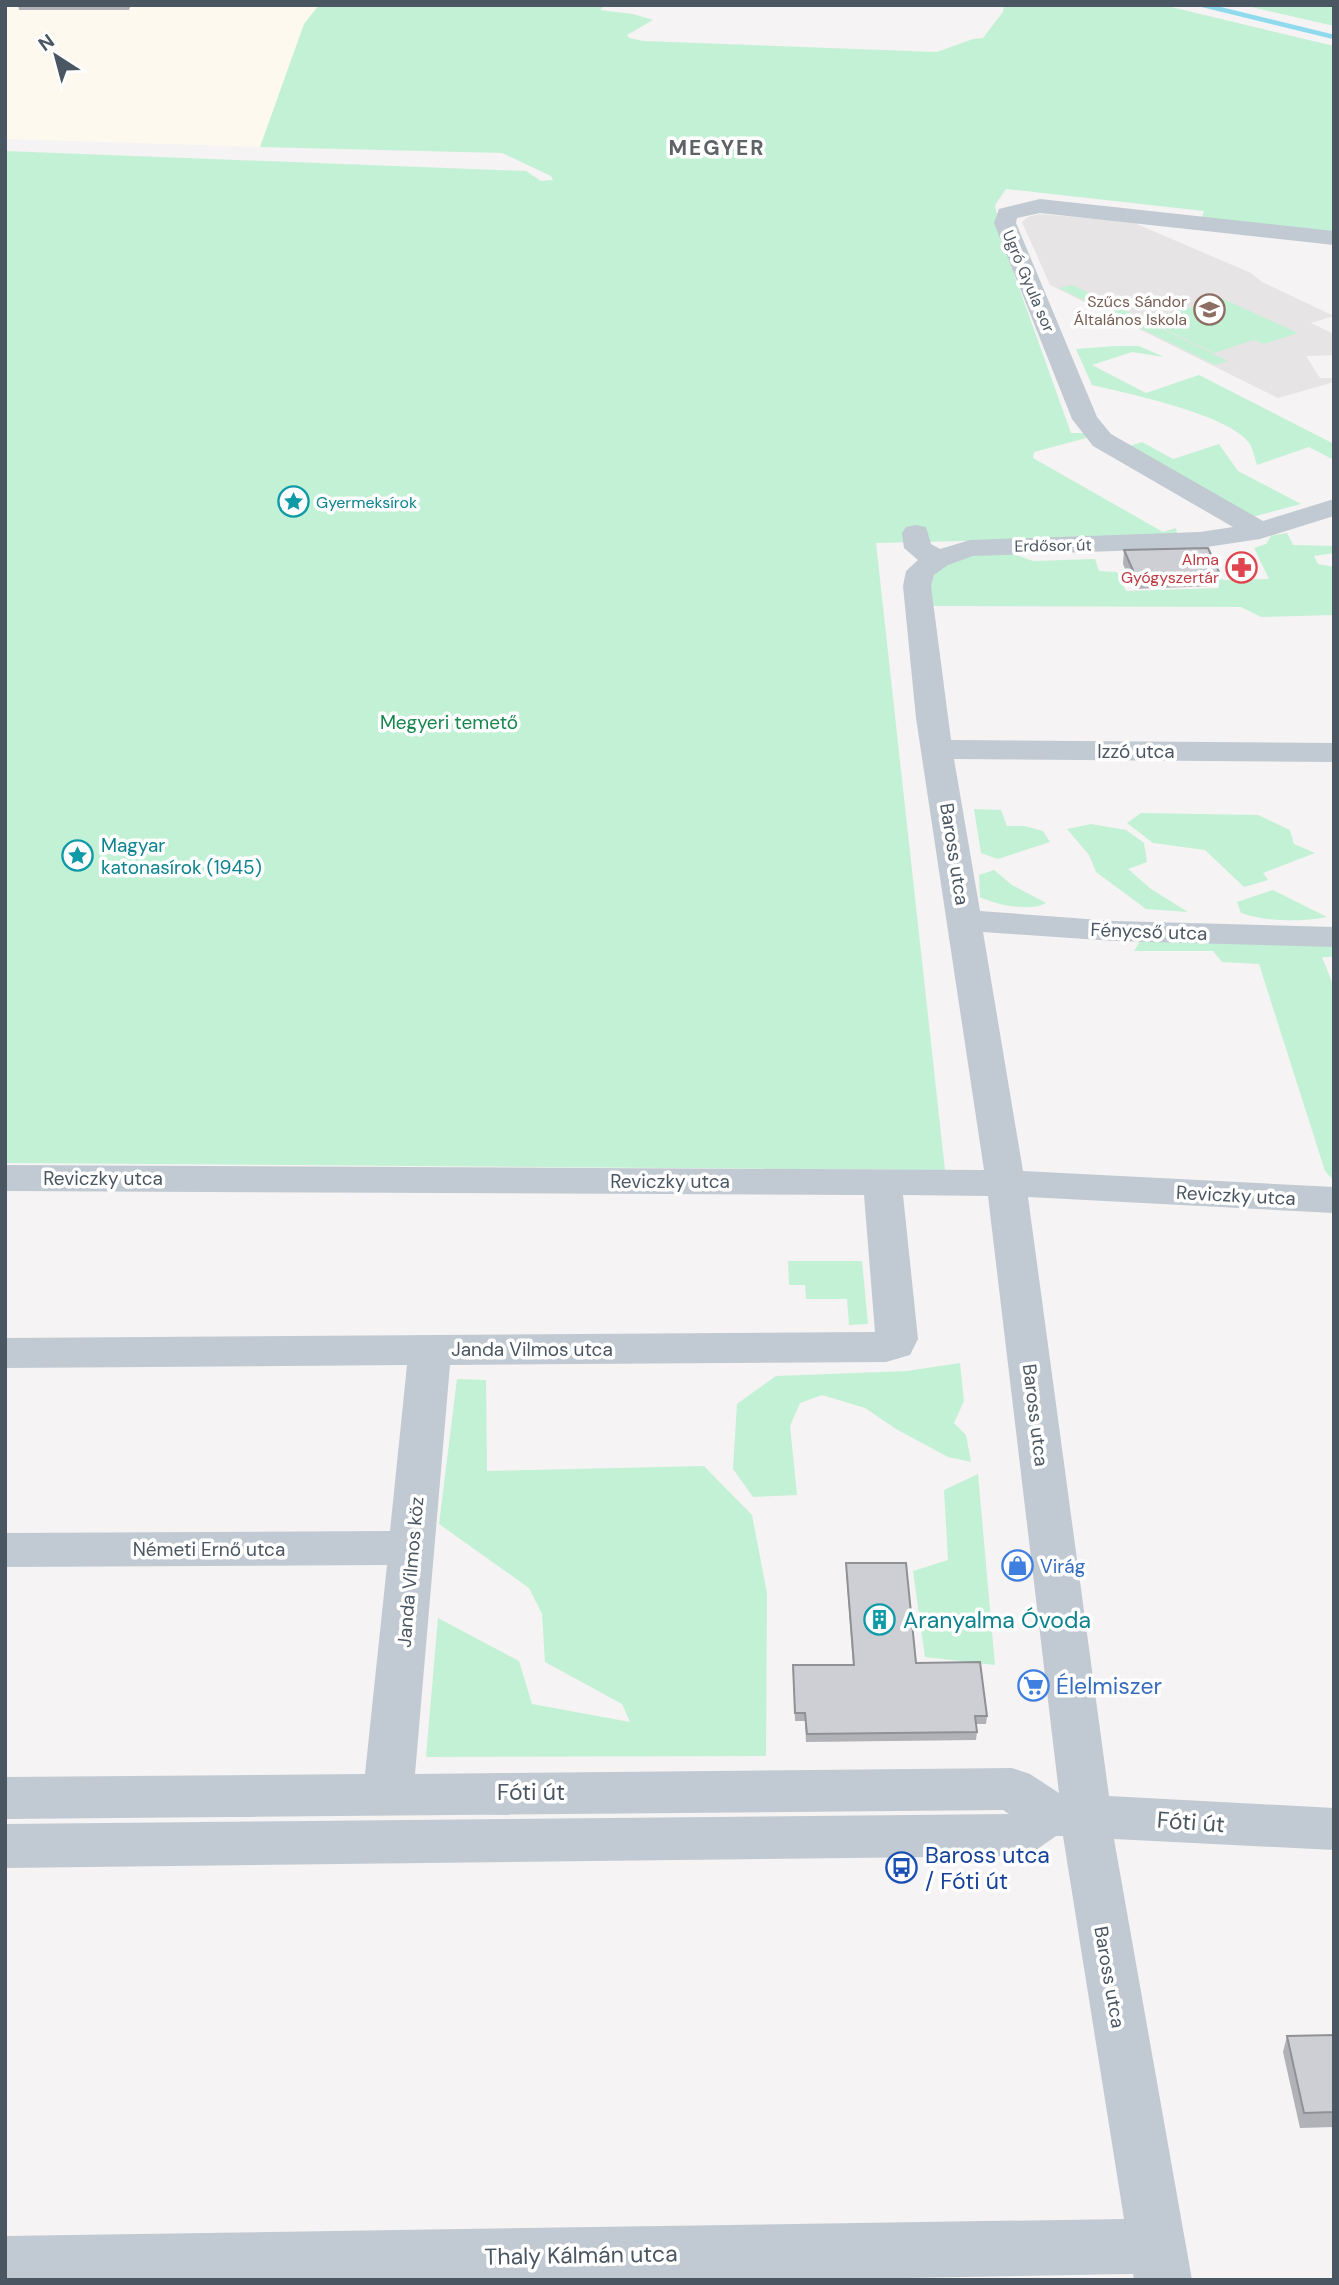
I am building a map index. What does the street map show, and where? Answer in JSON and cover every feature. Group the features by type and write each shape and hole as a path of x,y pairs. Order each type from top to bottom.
{"street":[{"name":"Ugró Gyula sor","path":"1260,531 1102,440 1084,419 1005,223 1007,214 1040,206 1334,237"},
{"name":"Erdősor út","path":"938,559 979,547 1200,540 1260,531 1334,508"},
{"path":"916,533 918,548 938,559"},
{"name":"Baross utca","path":"938,559 920,571 917,586 938,749 1005,1183 1067,1815 1092,1870 1160,2263"},
{"name":"Izzó utca","path":"938,749 1334,752"},
{"name":"Fénycső utca","path":"965,920 1114,931 1334,937"},
{"name":"Reviczky utca","path":"5,1178 1005,1183 1334,1199"},
{"name":"Janda Vilmos utca","path":"5,1353 886,1348 895,1345 897,1339 882,1182"},
{"name":"Janda Vilmos köz","path":"388,1793 430,1350"},
{"name":"Németi Ernő utca","path":"5,1550 412,1548"},
{"name":"Fóti út","path":"5,1798 1012,1789 1067,1815 1334,1829"},
{"path":"5,1846 1018,1835 1067,1815"},
{"name":"Thaly Kálmán utca","path":"5,2264 1160,2263"}],"shaded area":[{"path":"5,5 319,5 304,24 260,147 5,139"},
{"name":"Szűcs Sándor Általános Iskola","path":"1039,214 1132,222 1251,273 1262,282 1334,316 1311,323 1334,334 1334,355 1306,356 1320,378 1334,378 1334,382 1278,398 1050,285 1022,222"}],"green space":[{"name":"Megyeri temető","path":"319,5 605,5 600,10 633,14 653,20 627,35 629,38 644,41 937,52 983,38 1003,12 1004,5 1163,5 1334,46 1334,238 1200,224 1204,211 1006,189 995,205 1003,243 1071,433 1086,433 1086,438 1034,452 1033,458 1163,532 1176,528 1177,533 1171,536 876,543 945,1170 5,1163 5,151 526,171 541,181 553,180 551,176 502,153 260,147 304,24"},
{"path":"1246,5 1334,5 1334,26 1251,7"},
{"path":"1072,285 1228,361 1215,365 1059,288"},
{"path":"1221,298 1298,333 1264,344 1254,340 1214,353 1148,321"},
{"path":"1139,346 1164,357 1132,352 1092,365 1146,393 1199,375 1334,444 1334,460 1309,447 1257,465 1250,444 1239,433 1222,424 1177,407 1092,385 1076,349"},
{"path":"1142,442 1173,459 1219,444 1238,471 1301,504 1252,517 1130,446"},
{"path":"1287,533 1293,545 1334,546 1334,553 1314,556 1318,564 1334,567 1334,615 1261,617 1241,607 930,606 929,578 955,559 977,555 1013,554 1033,561 1095,559 1099,571 1117,572 1126,591 1219,588 1207,562 1198,552 1213,556 1223,580 1269,579 1254,548 1266,544 1271,536"},
{"path":"974,809 1001,810 1007,826 1025,826 1043,831 1050,842 998,859 981,853"},
{"path":"1141,813 1258,815 1290,830 1294,844 1315,853 1263,873 1268,880 1244,887 1205,850 1153,843 1127,823"},
{"path":"1091,824 1126,830 1144,843 1147,862 1128,869 1151,889 1188,912 1146,909 1096,872 1089,855 1067,829"},
{"path":"994,870 1012,885 1046,903 1031,907 1013,906 980,897 979,875"},
{"path":"1273,890 1327,917 1284,920 1241,913 1237,902"},
{"path":"1143,936 1334,942 1334,957 1322,957 1334,987 1334,1181 1325,1171 1259,964 1222,962 1213,951 1134,951"},
{"path":"788,1261 862,1261 868,1324 849,1325 847,1299 806,1299 805,1285 789,1285"},
{"path":"960,1363 964,1401 954,1423 966,1435 971,1462 948,1457 896,1429 865,1408 822,1395 800,1403 790,1426 797,1495 753,1497 733,1469 737,1404 776,1376 907,1371"},
{"path":"457,1379 486,1380 487,1471 704,1466 752,1515 767,1593 766,1756 426,1757 438,1618 519,1661 532,1704 630,1722 622,1704 545,1662 542,1614 529,1588 439,1524"},
{"path":"978,1474 995,1665 925,1657 913,1571 948,1560 944,1490"}],"building":[{"path":"1208,548 1219,572 1135,575 1124,550"},
{"name":"Aranyalma Óvoda","path":"846,1563 906,1563 916,1663 980,1662 987,1716 975,1716 977,1732 807,1734 805,1713 795,1713 793,1665 854,1665"},
{"path":"1334,2035 1334,2112 1304,2113 1287,2036"}],"waterway":[{"path":"1203,5 1334,37"}],"place":[{"name":"Szűcs Sándor Általános Iskola","path":"1210,310"},
{"name":"Gyermeksírok","path":"293,502"},
{"name":"Alma Gyógyszertár","path":"1242,568"},
{"name":"Magyar katonasírok (1945)","path":"78,856"},
{"name":"Virág","path":"1017,1566"},
{"name":"Aranyalma Óvoda","path":"880,1620"},
{"name":"Élelmiszer","path":"1033,1686"},
{"name":"Baross utca / Fóti út","path":"902,1868"}],"district":[{"name":"MEGYER","path":"717,148"}]}
